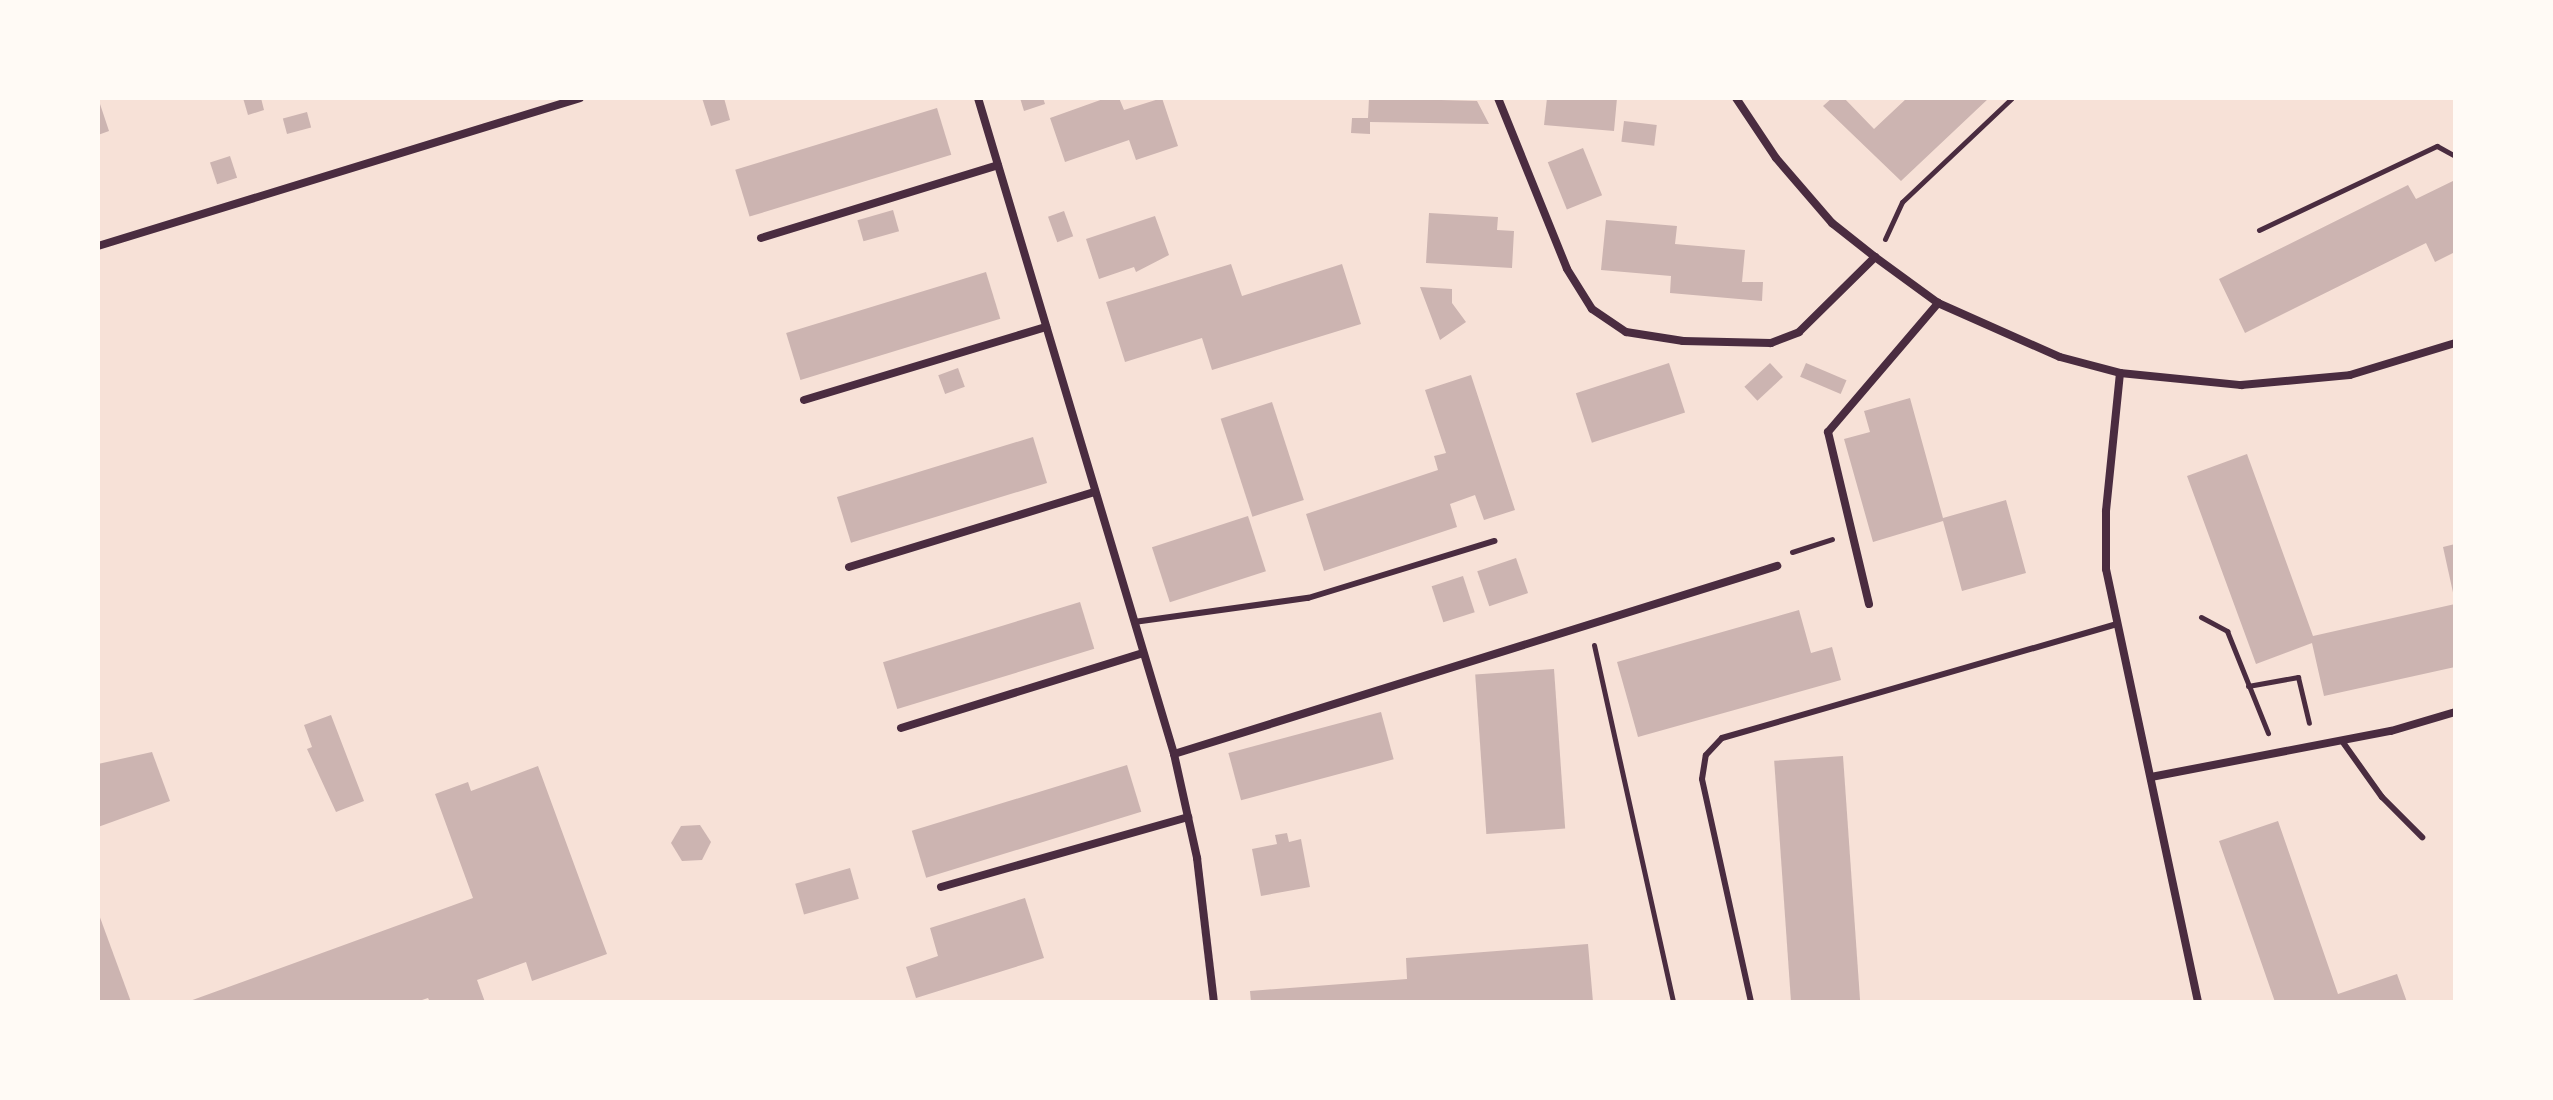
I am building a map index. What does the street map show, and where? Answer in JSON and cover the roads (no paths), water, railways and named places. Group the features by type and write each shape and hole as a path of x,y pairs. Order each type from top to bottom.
{"street":[{"path":"98,246 580,98"},
{"path":"978,98 1174,754 1188,817 1214,1002"},
{"path":"1498,98 1567,269 1592,309 1626,332 1683,341 1771,343 1799,332 1875,257"},
{"path":"1736,98 1776,158 1832,223 1938,303 2060,357 2120,373 2225,384 2292,382 2398,364 2455,343"},
{"path":"761,238 998,165"},
{"path":"1869,604 1828,432 1938,303"},
{"path":"804,400 1046,327"},
{"path":"2120,373 2106,511 2106,569 2198,1002"},
{"path":"849,567 1095,492"},
{"path":"1174,754 1777,566"},
{"path":"901,728 1143,653"},
{"path":"2151,777 2314,747 2455,712"},
{"path":"941,887 1188,817"}],"lane":[{"path":"1134,622 1308,598 1494,541"},
{"path":"1751,1002 1702,779 1706,755 1722,738 2118,624"},
{"path":"2342,741 2382,797 2422,837"}]}
